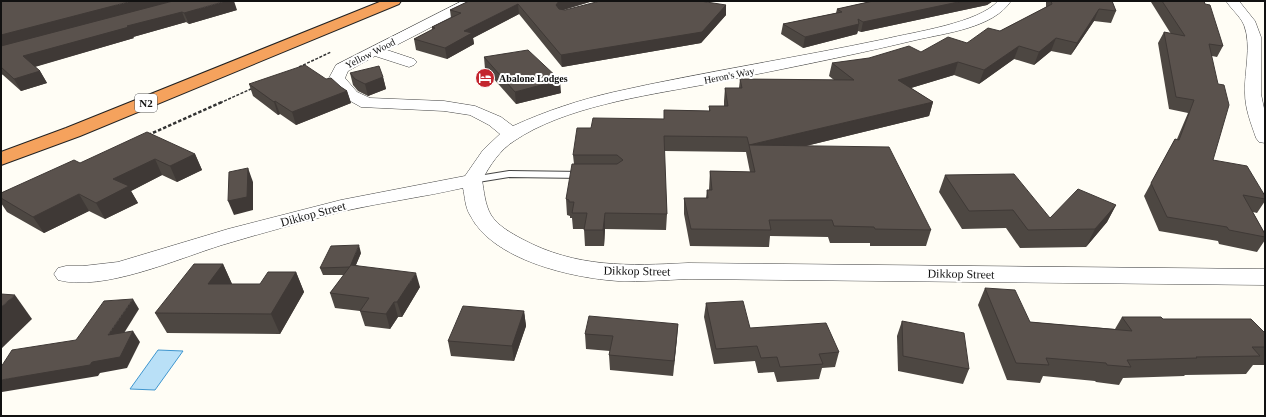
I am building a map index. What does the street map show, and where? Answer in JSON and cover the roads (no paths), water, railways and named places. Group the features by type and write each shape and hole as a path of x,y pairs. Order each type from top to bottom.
{"highway":[{"name":"N2","path":"1,159 80,129 394,1"}],"street":[{"name":"Yellow Wood","path":"472,1 341,68 338,72 337,78 341,85 351,95 367,103 444,106 474,111 495,121 512,134"},
{"name":"Heron's Way","path":"472,180 480,165 492,151 512,134 558,112 604,99 778,66 966,24 993,12 1002,6 1005,1"},
{"path":"1232,1 1246,16 1252,27 1254,45 1252,78 1254,103 1265,138"},
{"path":"374,51 409,62"},
{"name":"Dikkop Street","path":"66,274 85,275 116,271 202,244 342,206 472,180 478,211 487,224 501,236 523,250 550,261 580,268 618,273 688,271 1265,277"}],"lane":[{"path":"472,180 509,174 594,175"}],"water":[{"path":"158,350 183,351 155,390 130,389"}],"place":[{"name":"Abalone Lodges","path":"485,78"}]}
